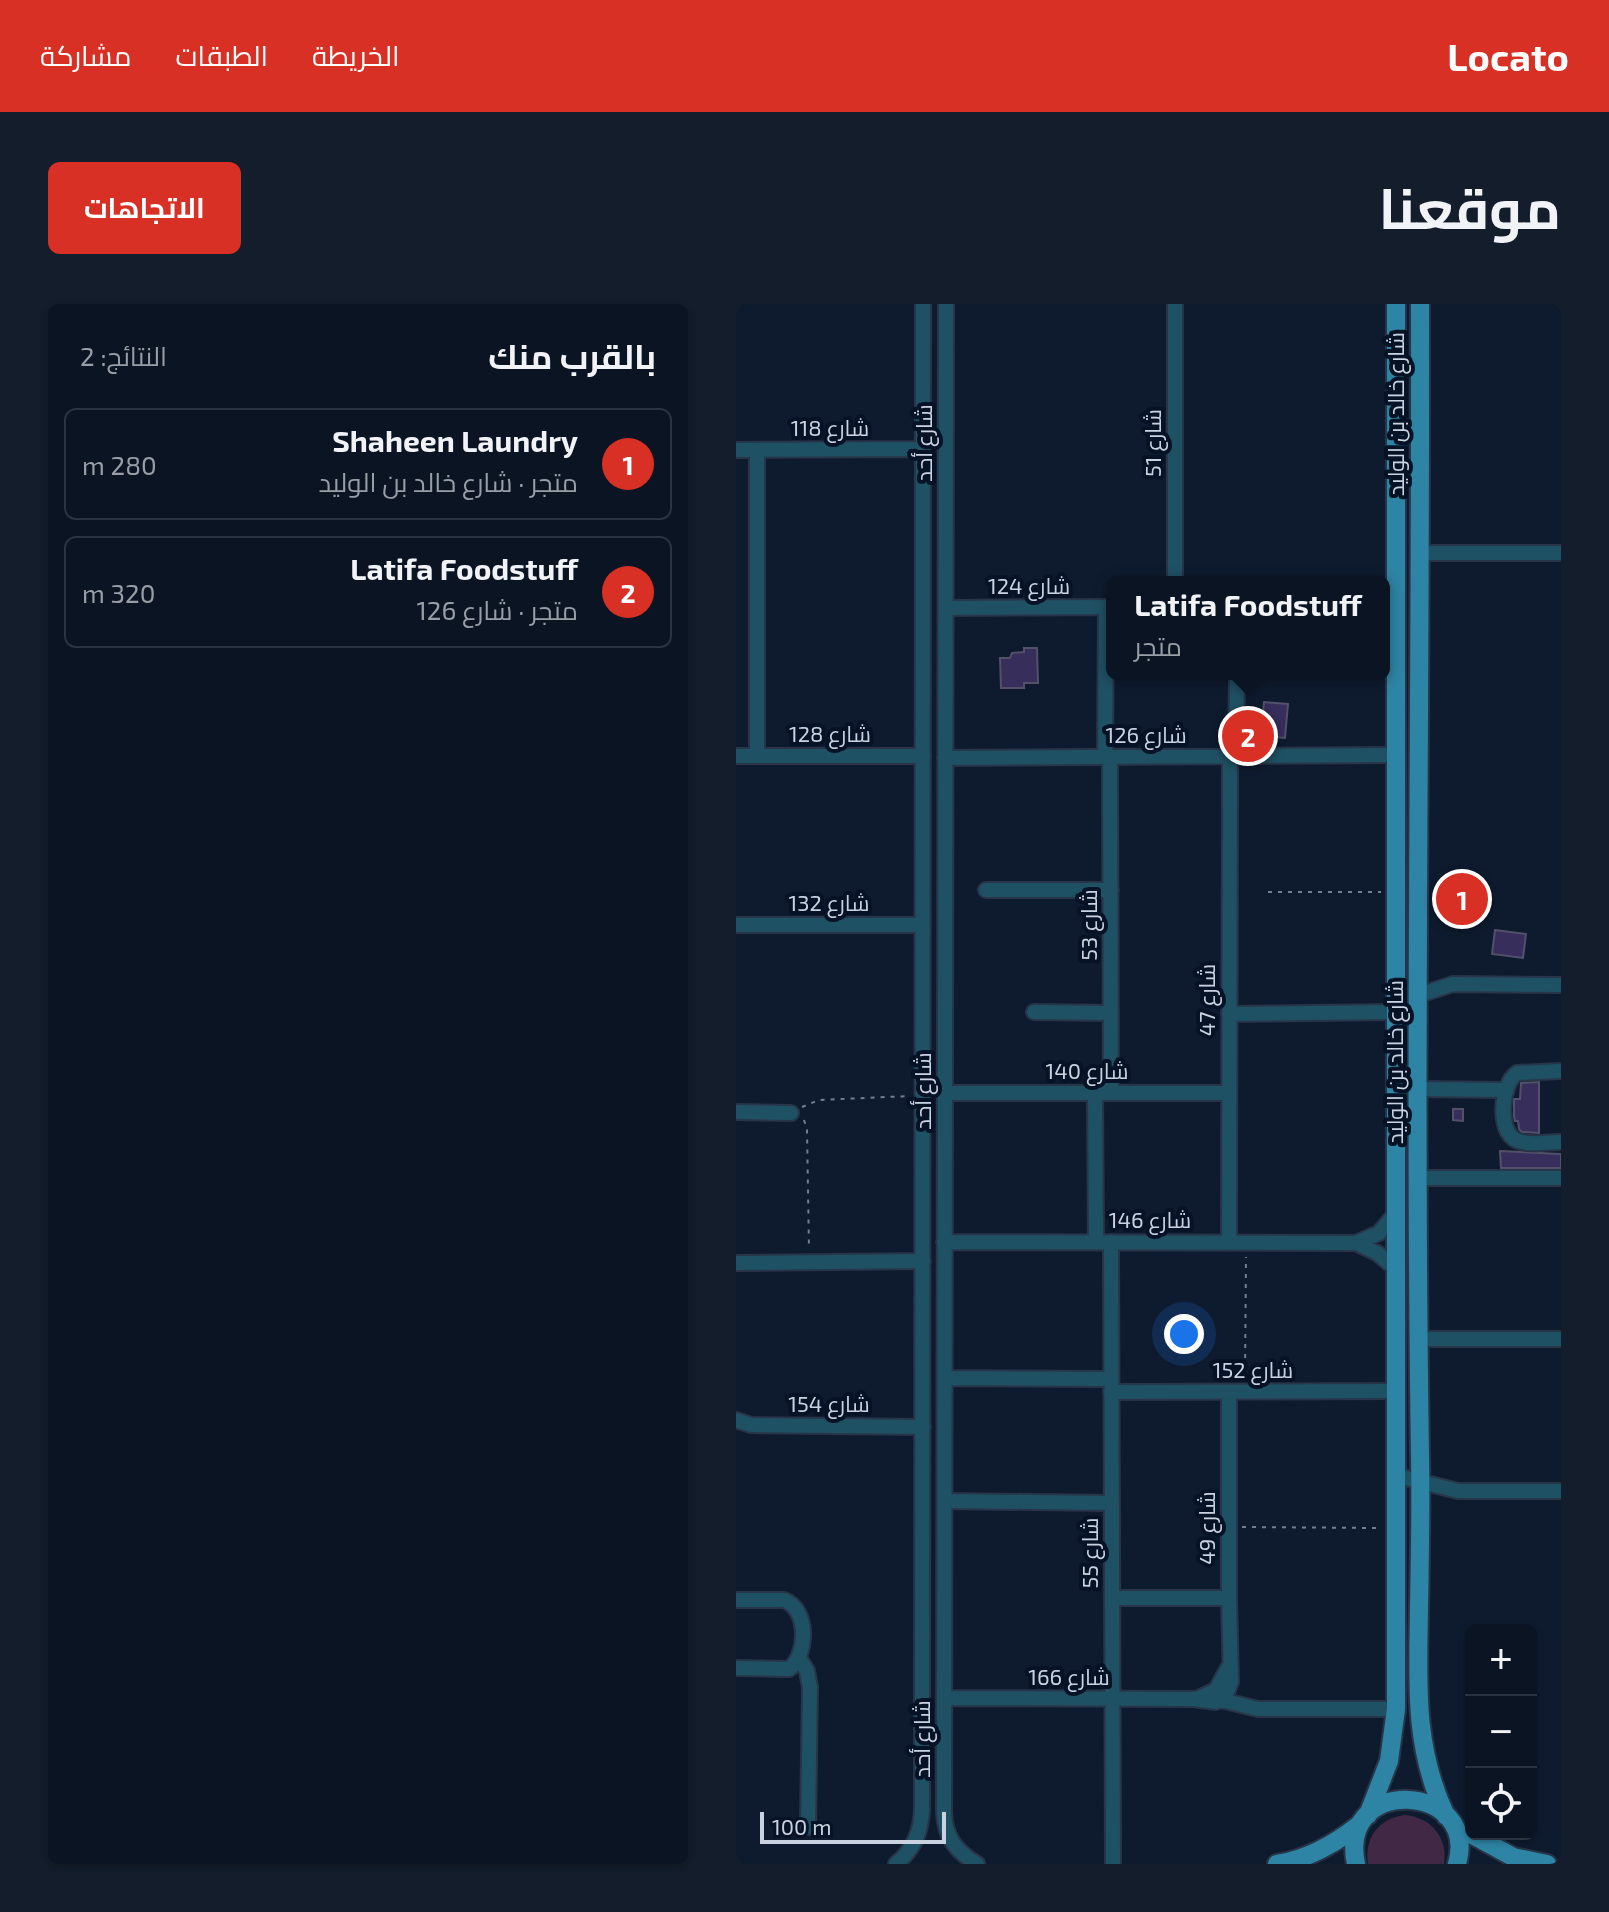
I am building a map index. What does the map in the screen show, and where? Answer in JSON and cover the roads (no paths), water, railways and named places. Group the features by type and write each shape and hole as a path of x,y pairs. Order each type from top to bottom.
{"main road":[{"name":"شارع خالد بن الوليد","path":"1356,1864 1354,1848 1389,1761 1396,1709 1396,755 1390,587 1396,304"},
{"name":"شارع خالد بن الوليد","path":"1420,304 1420,1729 1429,1774 1459,1844 1457,1864"},
{"path":"1394,896 1407,909 1419,901"},
{"path":"1395,934 1407,928 1419,936"},
{"path":"1277,1864 1325,1849 1382,1804 1398,1798 1424,1802 1465,1830"},
{"path":"1481,1840 1501,1852 1547,1864"}],"street":[{"name":"شارع أحد","path":"896,1864 913,1846 922,1822 923,304"},
{"name":"شارع أحد","path":"946,304 944,1812 948,1836 962,1855 977,1864"},
{"name":"شارع 51","path":"1175,304 1175,576"},
{"path":"923,407 946,408"},
{"name":"شارع 118","path":"736,450 923,449"},
{"path":"757,450 757,756"},
{"path":"1421,553 1561,553"},
{"name":"شارع 124","path":"946,608 1106,607"},
{"name":"شارع 53","path":"1109,680 1111,1093"},
{"name":"شارع 47","path":"1229,1243 1229,1014 1237,680"},
{"name":"شارع 126","path":"945,758 1396,755"},
{"name":"شارع 128","path":"736,756 923,756"},
{"path":"923,778 932,771 946,778"},
{"path":"986,890 1111,890"},
{"name":"شارع 132","path":"736,925 922,925"},
{"path":"1419,972 1453,984"},
{"path":"1419,995 1453,984 1561,985"},
{"path":"1034,1012 1111,1013"},
{"path":"1229,1014 1395,1012"},
{"path":"1561,1071 1517,1073 1507,1083 1505,1090 1505,1124 1513,1139 1561,1142"},
{"path":"1419,1089 1505,1090"},
{"name":"شارع 140","path":"945,1093 1229,1093"},
{"name":"شارع 55","path":"1095,1093 1111,1386 1113,1864"},
{"path":"736,1112 794,1114"},
{"path":"923,1159 932,1164 944,1156"},
{"path":"1418,1178 1561,1178"},
{"path":"1356,1243 1379,1233 1395,1214"},
{"name":"شارع 146","path":"944,1242 1356,1243"},
{"path":"1356,1243 1377,1253 1395,1268"},
{"path":"736,1263 923,1261"},
{"path":"1418,1339 1561,1339"},
{"name":"شارع 152","path":"945,1378 1229,1392 1395,1391"},
{"name":"شارع 49","path":"1229,1392 1229,1663"},
{"name":"شارع 154","path":"736,1420 751,1425 923,1434 945,1441"},
{"path":"1394,1475 1458,1491 1561,1491"},
{"path":"945,1501 1111,1503"},
{"path":"1112,1598 1229,1598"},
{"path":"736,1600 786,1609 794,1617 799,1632 799,1658 807,1671 810,1687 808,1827"},
{"path":"736,1607 759,1602"},
{"path":"757,1669 779,1664 792,1655 799,1632"},
{"path":"736,1668 789,1669 799,1658"},
{"path":"1193,1699 1216,1690 1229,1663"},
{"path":"1221,1700 1231,1687 1229,1663"},
{"name":"شارع 166","path":"945,1698 1193,1699 1209,1702 1221,1700 1258,1709 1396,1709"},
{"path":"922,1769 936,1775 944,1769"}],"place":[{"name":"Latifa Foodstuff","path":"1248,736"},
{"name":"Shaheen Laundry","path":"1462,899"}]}
